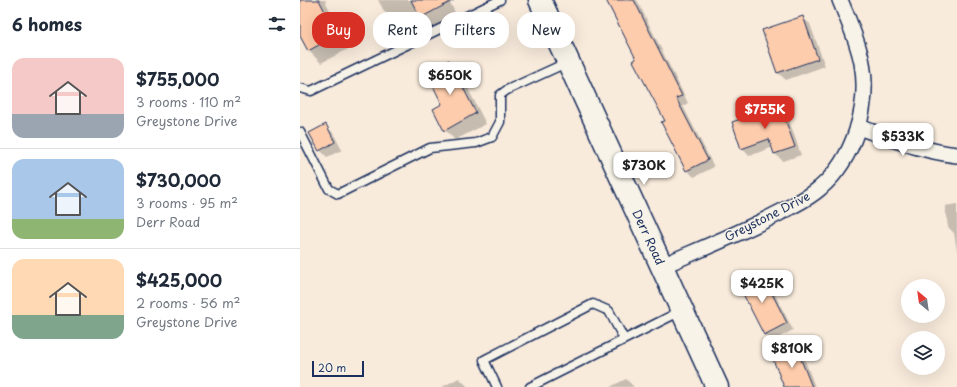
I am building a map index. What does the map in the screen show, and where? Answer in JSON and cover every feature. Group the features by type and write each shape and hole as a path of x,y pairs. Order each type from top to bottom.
{"street":[{"name":"Derr Road","path":"540,0 717,387"},
{"name":"Greystone Drive","path":"662,266 766,220 804,200 820,188 837,170 847,153 858,127 863,104 864,83 862,63 855,37 840,0"},
{"path":"858,127 907,144 940,153 957,154"}],"lane":[{"path":"300,88 311,91 500,0"},
{"path":"300,132 329,189 338,194 430,148 476,142 492,137 500,122 500,95 507,90 569,61"},
{"path":"497,387 484,360 593,304 609,311 624,339"},
{"path":"530,387 682,311"}],"building":[{"path":"300,0 319,0 325,12 312,12 312,48 313,48 308,51 300,36"},
{"path":"411,0 454,0 431,12 417,12"},
{"path":"606,0 634,0 682,96 676,98 708,160 686,171 661,122 665,121 633,61 636,59"},
{"path":"803,16 818,59 777,73 762,30"},
{"path":"449,60 476,113 444,131 433,109 442,104 426,72"},
{"path":"780,105 795,147 774,154 769,139 741,149 732,122"},
{"path":"326,124 335,142 319,151 309,133"},
{"path":"761,272 787,323 764,335 738,284"},
{"path":"796,347 812,387 784,387 772,357"}]}
